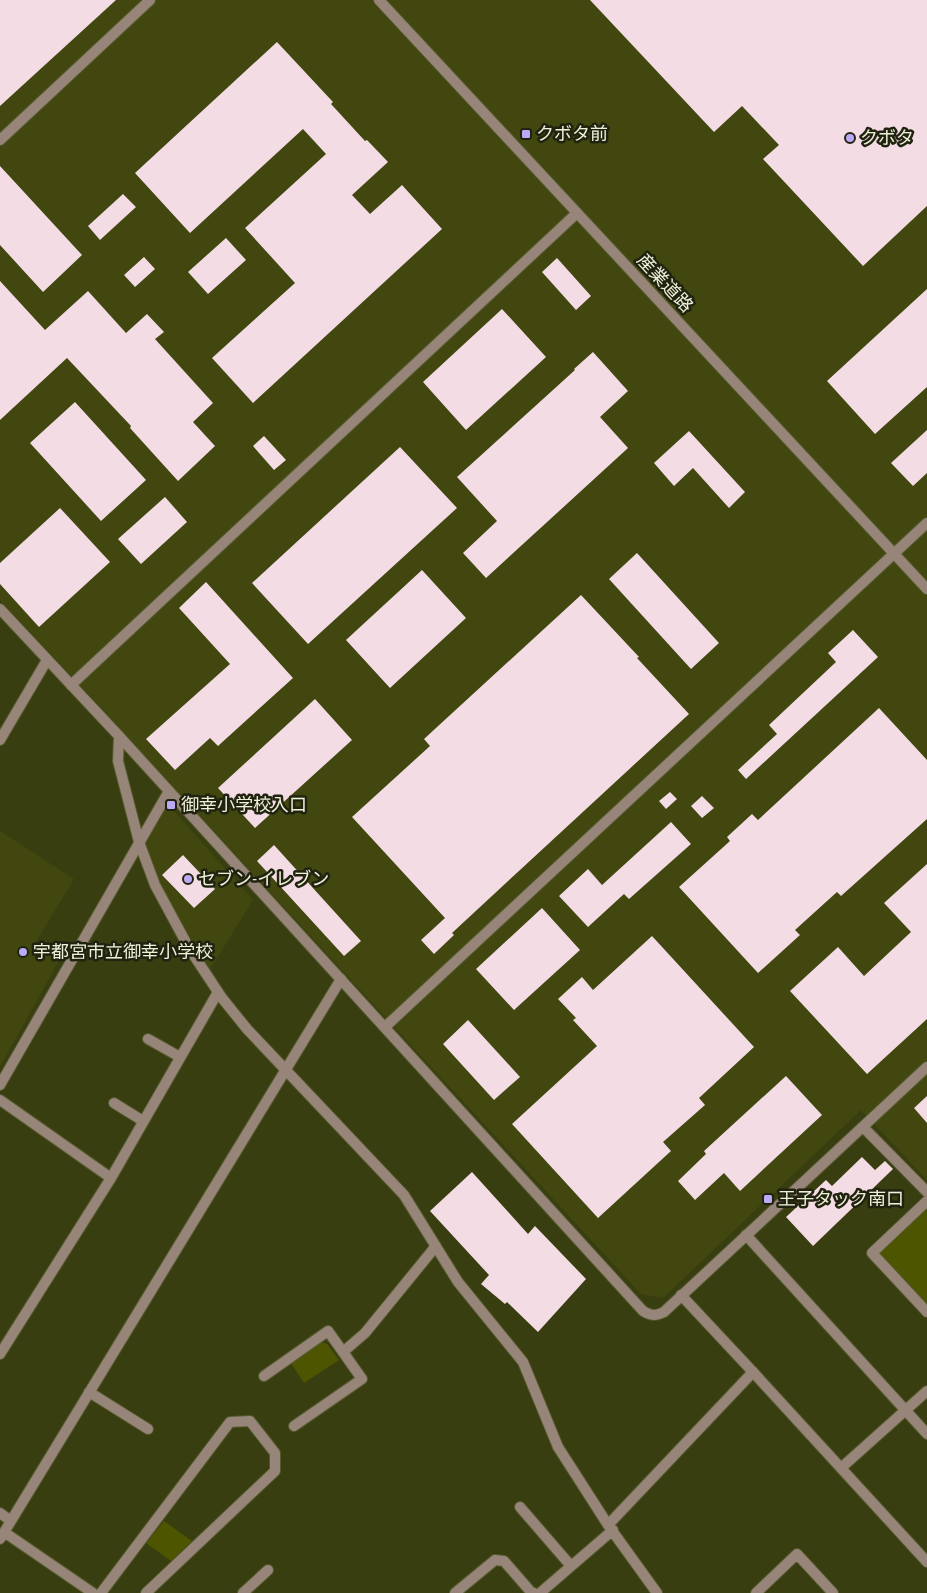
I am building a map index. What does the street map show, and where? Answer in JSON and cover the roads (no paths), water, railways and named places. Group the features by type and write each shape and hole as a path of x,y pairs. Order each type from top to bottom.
{"street":[{"path":"0,140 150,0"},
{"name":"産業道路","path":"380,0 927,589"},
{"path":"71,684 577,213"},
{"path":"385,1027 927,523"},
{"path":"0,609 119,736 644,1311 654,1316 660,1314 746,1236 927,1067"},
{"path":"0,740 47,660"},
{"path":"119,736 118,761 139,842 154,885 189,948 218,992 247,1029 404,1195 458,1282 505,1337 523,1362 558,1447 610,1528 657,1593"},
{"path":"0,1085 169,791"},
{"path":"92,1593 2,1536 341,979"},
{"path":"0,1354 110,1178 218,992"},
{"path":"148,1039 180,1057"},
{"path":"0,1100 110,1178"},
{"path":"114,1103 143,1121"},
{"path":"863,1127 927,1192"},
{"path":"927,1201 872,1253 927,1312"},
{"path":"746,1236 927,1434"},
{"path":"343,1352 365,1333 436,1246"},
{"path":"681,1295 927,1562"},
{"path":"264,1376 328,1331 362,1379 294,1426"},
{"path":"540,1593 610,1528 753,1372"},
{"path":"841,1468 927,1391"},
{"path":"89,1392 148,1429"},
{"path":"101,1593 230,1422 250,1421 275,1453 275,1470 146,1593"},
{"path":"520,1507 571,1566"},
{"path":"0,1513 10,1521"},
{"path":"756,1593 797,1554 828,1591"},
{"path":"455,1593 495,1560 504,1561 534,1593"},
{"path":"243,1593 268,1570"}],"place":[{"name":"クボタ前","path":"526,134"},
{"name":"クボタ","path":"850,138"},
{"name":"御幸小学校入口","path":"171,805"},
{"name":"セブン-イレブン","path":"188,879"},
{"name":"宇都宮市立御幸小学校","path":"23,952"},
{"name":"王子タック南口","path":"768,1199"}]}
